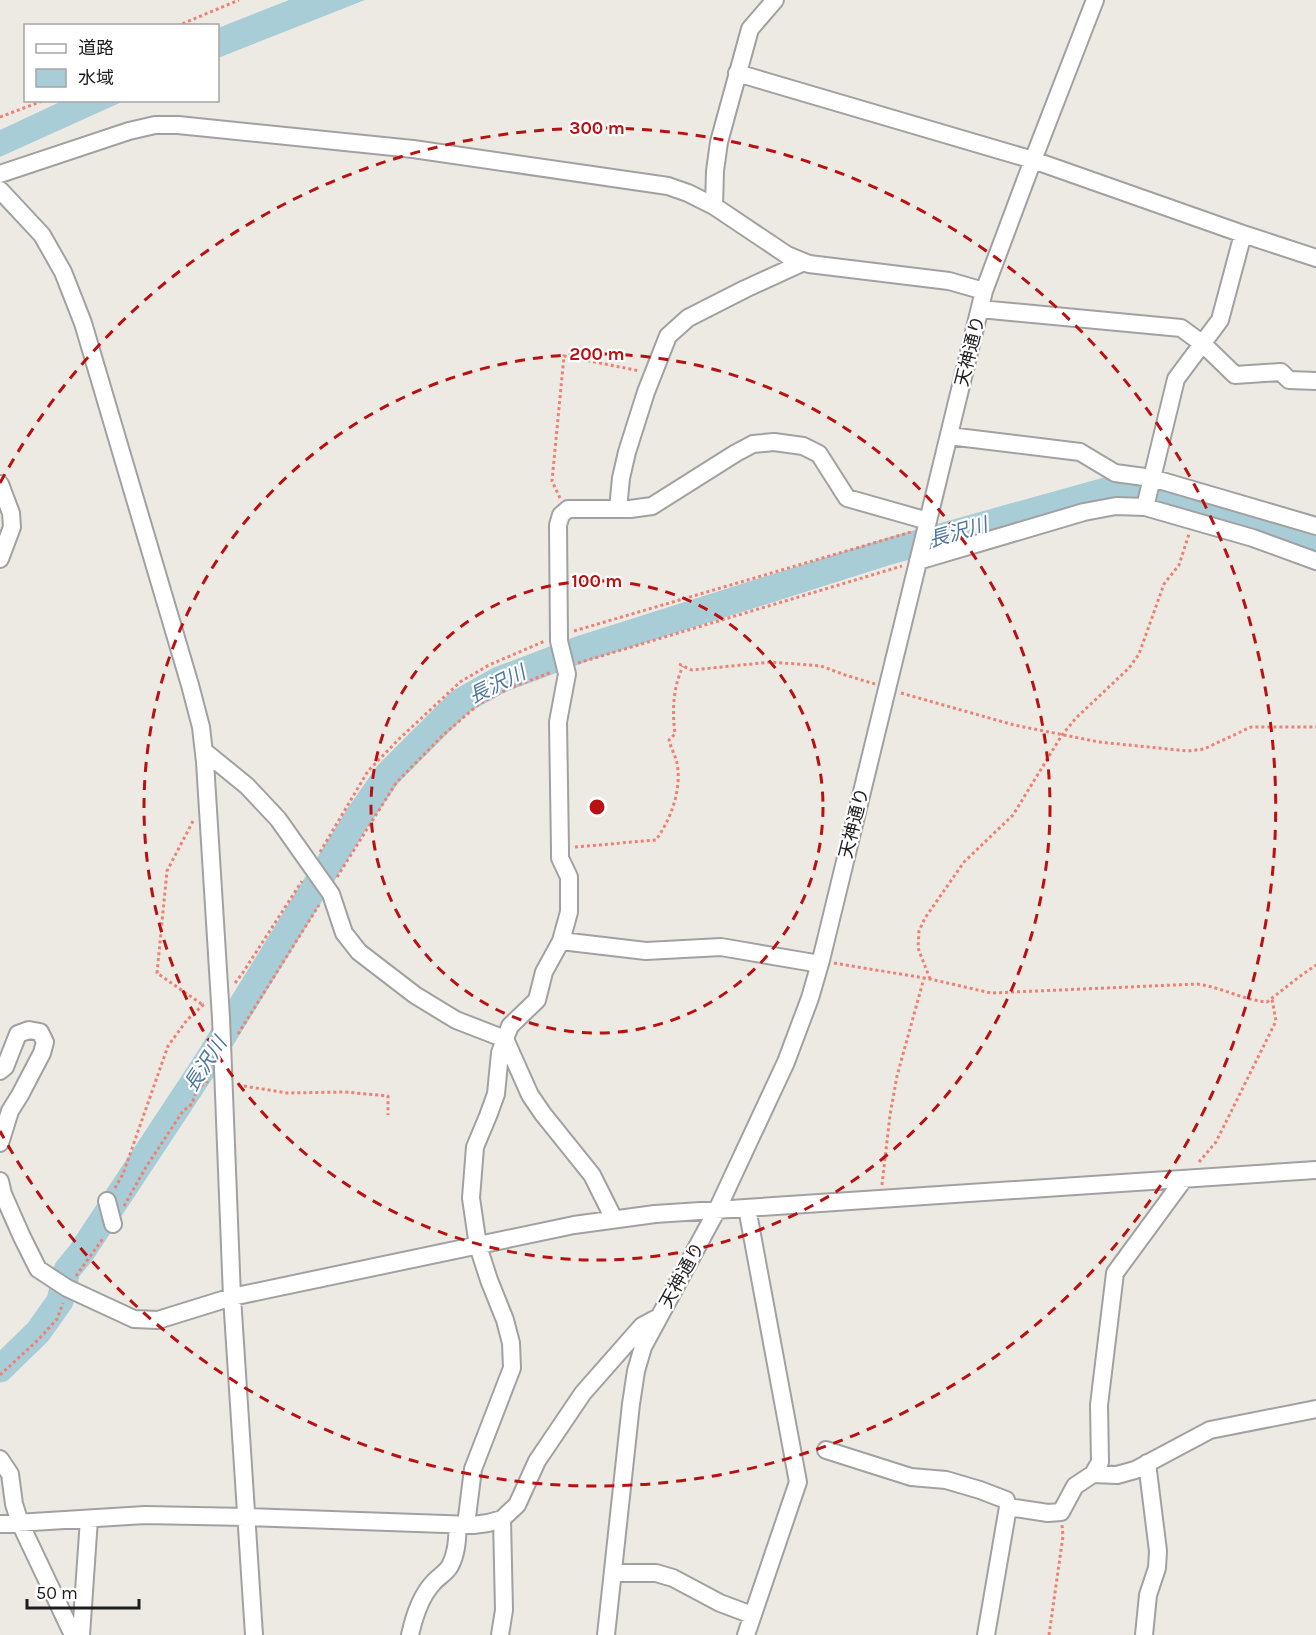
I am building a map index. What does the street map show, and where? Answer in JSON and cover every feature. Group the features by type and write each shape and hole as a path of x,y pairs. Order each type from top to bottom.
{"street":[{"path":"714,206 719,142 750,29 775,0"},
{"name":"天神通り","path":"606,1635 631,1404 636,1371 643,1347 717,1210 786,1062 810,998 984,291 1095,0"},
{"path":"737,73 1033,160 1316,258"},
{"path":"0,174 129,131 155,125 178,125 413,149 668,186 714,206 787,255 804,262 949,281 984,291"},
{"path":"0,190 42,235 63,272 83,323 201,727 222,1018 232,1297 254,1635"},
{"path":"1145,506 1176,379 1220,320 1243,234"},
{"path":"618,509 621,478 627,453 668,336 688,318 804,262"},
{"path":"980,309 1181,328 1203,344 1235,375 1281,372 1289,380 1316,381"},
{"path":"949,436 1080,453 1115,473 1152,478 1316,526"},
{"path":"410,1635 422,1599 431,1584 448,1569 455,1552 473,1469 512,1368 511,1342 478,1246 471,1198 475,1147 496,1094 500,1053 504,1039 510,1026 537,1000 544,972 561,941 569,912 569,877 560,858 558,722 567,674 559,638 558,525 561,515 568,509 630,509 652,506 753,444 774,442 802,446 819,454 848,498 927,526"},
{"path":"0,484 11,513 12,527 0,559"},
{"path":"919,561 1084,512 1116,506 1145,506 1253,538 1316,561"},
{"path":"204,752 247,786 278,819 328,889 344,933 359,952 415,995 456,1020 504,1039 530,1095 591,1175 614,1220"},
{"path":"561,941 646,951 722,947 820,962"},
{"path":"0,1071 5,1067 18,1034 29,1030 40,1032 45,1042 42,1053 10,1111 0,1143"},
{"path":"0,1181 3,1194 38,1269 60,1285 134,1319 158,1320 232,1297 574,1225 655,1214 1316,1170"},
{"path":"1008,1507 1048,1513 1061,1512 1076,1486 1093,1474 1100,1462 1099,1405 1116,1273 1184,1179"},
{"path":"106,1201 113,1224"},
{"path":"746,1635 798,1482 747,1208"},
{"path":"0,1524 145,1515 462,1525 489,1523 502,1519 517,1505 537,1461 583,1393 642,1326 659,1317"},
{"path":"1093,1474 1117,1475 1135,1470 1210,1430 1316,1409"},
{"path":"826,1450 912,1478 946,1480 1006,1500 1008,1507 986,1635"},
{"path":"0,1459 10,1474 14,1504 20,1523 73,1635"},
{"path":"1144,1635 1148,1595 1157,1568 1158,1551 1147,1463"},
{"path":"81,1635 89,1519"},
{"path":"500,1635 504,1610 502,1519"},
{"path":"613,1574 656,1574 673,1578 720,1603 752,1615"}],"path":[{"path":"182,24 239,0"},
{"path":"0,117 40,102"},
{"path":"565,511 552,481 564,356 654,374"},
{"path":"930,979 918,948 919,931 925,918 964,862 1013,815 1062,735 1076,717 1130,668 1139,654 1164,584 1179,565 1194,520"},
{"path":"106,1201 123,1174 168,1046 187,1020 203,1005 220,999 242,974 313,867 368,771 460,682 489,665 559,638 927,526"},
{"path":"223,1055 396,783 442,736 479,704 510,688 565,667 919,561"},
{"path":"560,849 656,840 667,825 677,791 677,763 669,740 675,734 673,700 681,665 692,670 771,662 820,666 1014,725 1099,742 1188,752 1204,749 1251,727 1316,728"},
{"path":"203,1005 158,972 167,871 191,823 208,805"},
{"path":"820,962 930,979 991,993 1197,984 1267,1002 1316,965"},
{"path":"881,1199 890,1115 897,1076 924,978"},
{"path":"1184,1179 1216,1142 1276,1022 1272,999"},
{"path":"224,1083 287,1093 345,1092 388,1096 388,1115"},
{"path":"1049,1635 1063,1536 1061,1512"}],"water":[{"path":"289,0 365,0 219,58 219,28"},
{"path":"60,102 122,102 0,157 0,130"}],"waterway":[{"name":"長沢川","path":"0,1369 38,1332 60,1301 67,1270 81,1253 207,1062 358,817 388,774 460,702 499,680 584,648 890,551 1120,487 1167,495 1316,541"}]}
